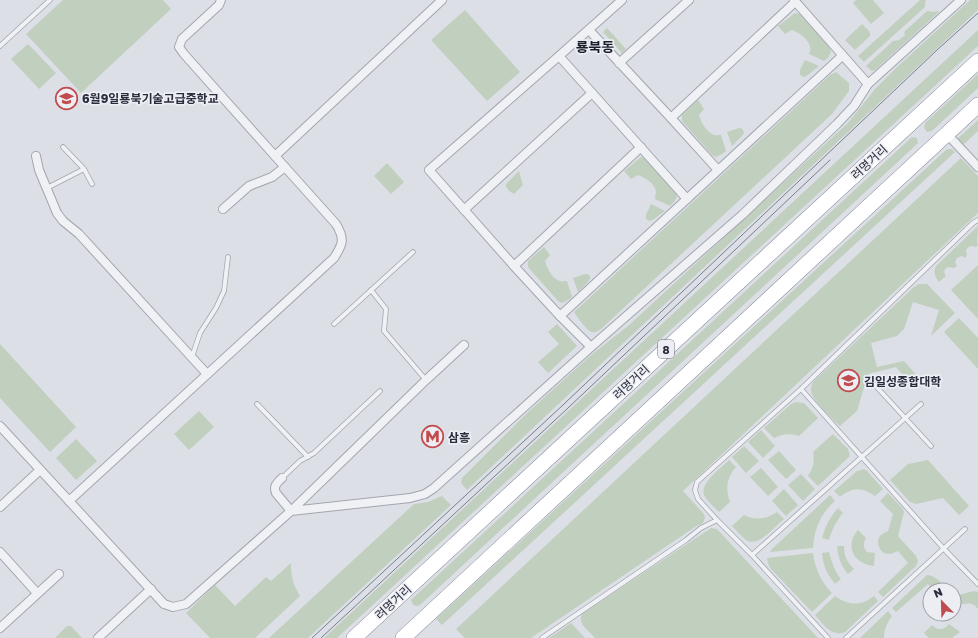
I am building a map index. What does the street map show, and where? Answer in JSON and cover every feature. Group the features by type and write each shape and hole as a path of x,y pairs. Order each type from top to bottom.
{"highway":[{"name":"려명거리","path":"354,638 978,61"},
{"path":"403,638 978,105"}],"street":[{"path":"69,501 334,258 340,248 342,241 341,232 336,224 184,54 179,46 182,39 218,5 221,0"},
{"path":"275,156 442,0"},
{"path":"591,347 514,266 429,170 622,0"},
{"path":"619,63 690,0"},
{"path":"291,511 410,498 425,494 434,488 591,347 742,215 837,124 854,106 868,84 961,0"},
{"path":"671,118 794,1 868,84"},
{"path":"589,30 718,170"},
{"path":"559,56 687,199"},
{"path":"560,316 842,56"},
{"path":"464,210 592,93"},
{"path":"947,134 978,167"},
{"path":"514,266 641,148"},
{"path":"36,156 57,213 63,221 78,234 207,374"},
{"path":"223,209 249,186 272,177 285,167"},
{"path":"0,426 164,604 173,607 186,604 291,511 464,345"},
{"path":"0,507 40,470"},
{"path":"282,478 275,486 274,490 291,511"},
{"path":"0,552 38,592"},
{"path":"0,628 59,574"},
{"path":"98,638 151,589"}],"lane":[{"path":"0,46 50,0"},
{"path":"63,147 84,169 92,184"},
{"path":"47,188 84,169"},
{"path":"828,638 698,499 695,490 697,482 801,389 973,223 978,220"},
{"path":"334,324 413,252"},
{"path":"192,358 200,333 216,308 224,291 228,257"},
{"path":"371,290 386,309 384,331 426,380"},
{"path":"874,383 931,446"},
{"path":"801,389 944,549 978,584"},
{"path":"282,478 300,461 314,453 380,391"},
{"path":"257,404 308,457"},
{"path":"752,555 921,404"},
{"path":"542,638 686,540 701,528 717,520"},
{"path":"846,638 966,529"}],"green space":[{"path":"63,0 163,0 171,9 81,93 26,34"},
{"path":"856,0 873,0 884,13 871,24 853,3"},
{"path":"920,0 926,0 925,7 864,62 858,56"},
{"path":"970,0 978,0 978,10 467,490 461,483 462,478 526,414 591,355 628,326 848,123 875,89"},
{"path":"465,10 520,72 487,101 431,40"},
{"path":"927,11 939,12 875,70 872,71 866,66 893,41 899,40 905,35 904,32"},
{"path":"795,13 800,14 830,48 831,52 828,58 824,61 809,54 810,50 808,41 798,33 792,30 785,34 778,26"},
{"path":"862,24 870,32 870,36 855,50 845,40"},
{"path":"607,28 626,49 622,53 603,32"},
{"path":"978,30 978,46 337,638 324,638"},
{"path":"28,44 56,73 39,89 11,59"},
{"path":"805,60 819,66 804,77 801,76 800,72"},
{"path":"836,72 849,83 849,91 832,114 601,329 594,332 590,331 574,312 830,75"},
{"path":"978,74 978,88 932,131 927,132 924,128 925,123"},
{"path":"698,100 704,109 699,115 704,126 711,134 721,135 726,151 716,157 712,155 682,121 682,115"},
{"path":"978,120 978,131 963,145 957,139"},
{"path":"739,128 742,129 744,133 732,146 727,132"},
{"path":"912,137 917,138 918,143 916,145 420,605 413,605 411,600 413,598"},
{"path":"952,149 955,152 442,625 436,619 946,150"},
{"path":"641,157 646,158 676,193 677,197 670,206 655,199 656,192 654,186 649,181 638,175 631,179 624,171"},
{"path":"961,158 978,176 978,213 683,491 704,514 705,518 703,523 531,638 465,638 456,629"},
{"path":"387,163 404,182 391,194 374,176"},
{"path":"519,171 523,185 514,194 509,191 506,184"},
{"path":"651,204 665,211 650,221 647,220 646,214"},
{"path":"978,226 978,245 976,247 971,246 966,250 967,255 965,258 962,256 957,258 957,266 954,268 948,267 944,271 946,276 939,282 935,274 936,266"},
{"path":"544,247 550,255 545,261 550,273 557,280 567,281 572,297 562,303 558,301 528,267 528,261"},
{"path":"978,265 978,319 951,290"},
{"path":"585,274 590,276 590,279 578,292 573,278"},
{"path":"919,284 927,284 955,313 931,336 939,310 913,302 904,329 897,336 871,343 877,367 904,361 920,379 912,386 896,367 868,374 857,411 840,426 813,397 811,389 814,381"},
{"path":"959,318 978,338 978,369 944,332"},
{"path":"557,324 577,346 548,373 538,362 559,344 548,332"},
{"path":"0,344 76,427 50,452 0,398"},
{"path":"796,402 804,403 818,418 799,436 786,434 774,438 764,428 791,404"},
{"path":"199,411 214,427 189,450 174,434"},
{"path":"761,430 775,446 763,458 748,442"},
{"path":"833,434 848,449 850,456 818,486 808,476 813,464 813,452"},
{"path":"76,439 97,461 76,480 56,458"},
{"path":"744,446 759,461 746,473 732,457"},
{"path":"779,451 796,470 786,479 768,460"},
{"path":"729,460 736,467 729,479 727,488 730,502 719,512 705,497 704,490 712,476"},
{"path":"928,460 969,506 959,515 943,498 916,504 910,502 890,480 908,464"},
{"path":"761,468 778,487 768,496 750,477"},
{"path":"864,469 883,489 875,496 866,491 857,489 849,491 840,497 834,491 857,471"},
{"path":"801,474 815,489 803,501 788,485"},
{"path":"784,489 798,505 786,516 772,501"},
{"path":"888,493 904,512 898,536 916,556 918,561 916,566 883,597 878,592 908,563 898,551 888,554 883,552 878,545 880,536 888,531 893,514 880,501"},
{"path":"830,495 835,501 822,516 819,522 813,548 770,552 772,549"},
{"path":"442,496 451,505 308,638 269,638 414,504 428,502"},
{"path":"838,508 843,513 834,526 829,540 822,538 828,522"},
{"path":"777,512 784,519 757,541 748,541 732,526 744,515 757,519"},
{"path":"711,528 717,529 818,638 595,638 584,627 581,621 582,614"},
{"path":"858,530 866,538 864,545 867,552 875,553 874,566 861,562 853,553 852,542"},
{"path":"837,546 844,546 846,559 854,569 848,574 840,561"},
{"path":"829,552 835,570 841,579 835,584 823,562 822,553"},
{"path":"813,553 819,574 832,593 812,612 770,568 767,558"},
{"path":"291,563 293,580 300,596 255,638 210,638 186,613 215,585 235,606 266,577 271,581"},
{"path":"927,575 933,576 940,582 922,582 922,589 896,612 892,608"},
{"path":"974,591 978,592 978,609 976,606 971,604 962,604 962,594"},
{"path":"835,596 854,604 869,600 874,596 878,601 845,632 836,633 828,629 815,615"},
{"path":"888,611 892,616 886,626 884,638 860,638"},
{"path":"571,623 585,638 549,638"},
{"path":"949,624 960,632 952,638 929,638 924,633 932,625 941,629 945,628"},
{"path":"67,626 71,626 82,638 55,638"}],"tram line":[{"path":"312,638 564,404 937,50 978,13"},
{"path":"321,638 568,408 830,160"}],"place":[{"name":"6월9일룡북기술고급중학교","path":"67,98"},
{"name":"김일성종합대학","path":"849,381"},
{"name":"삼흥","path":"433,437"}],"district":[{"name":"룡북동","path":"595,46"}]}
